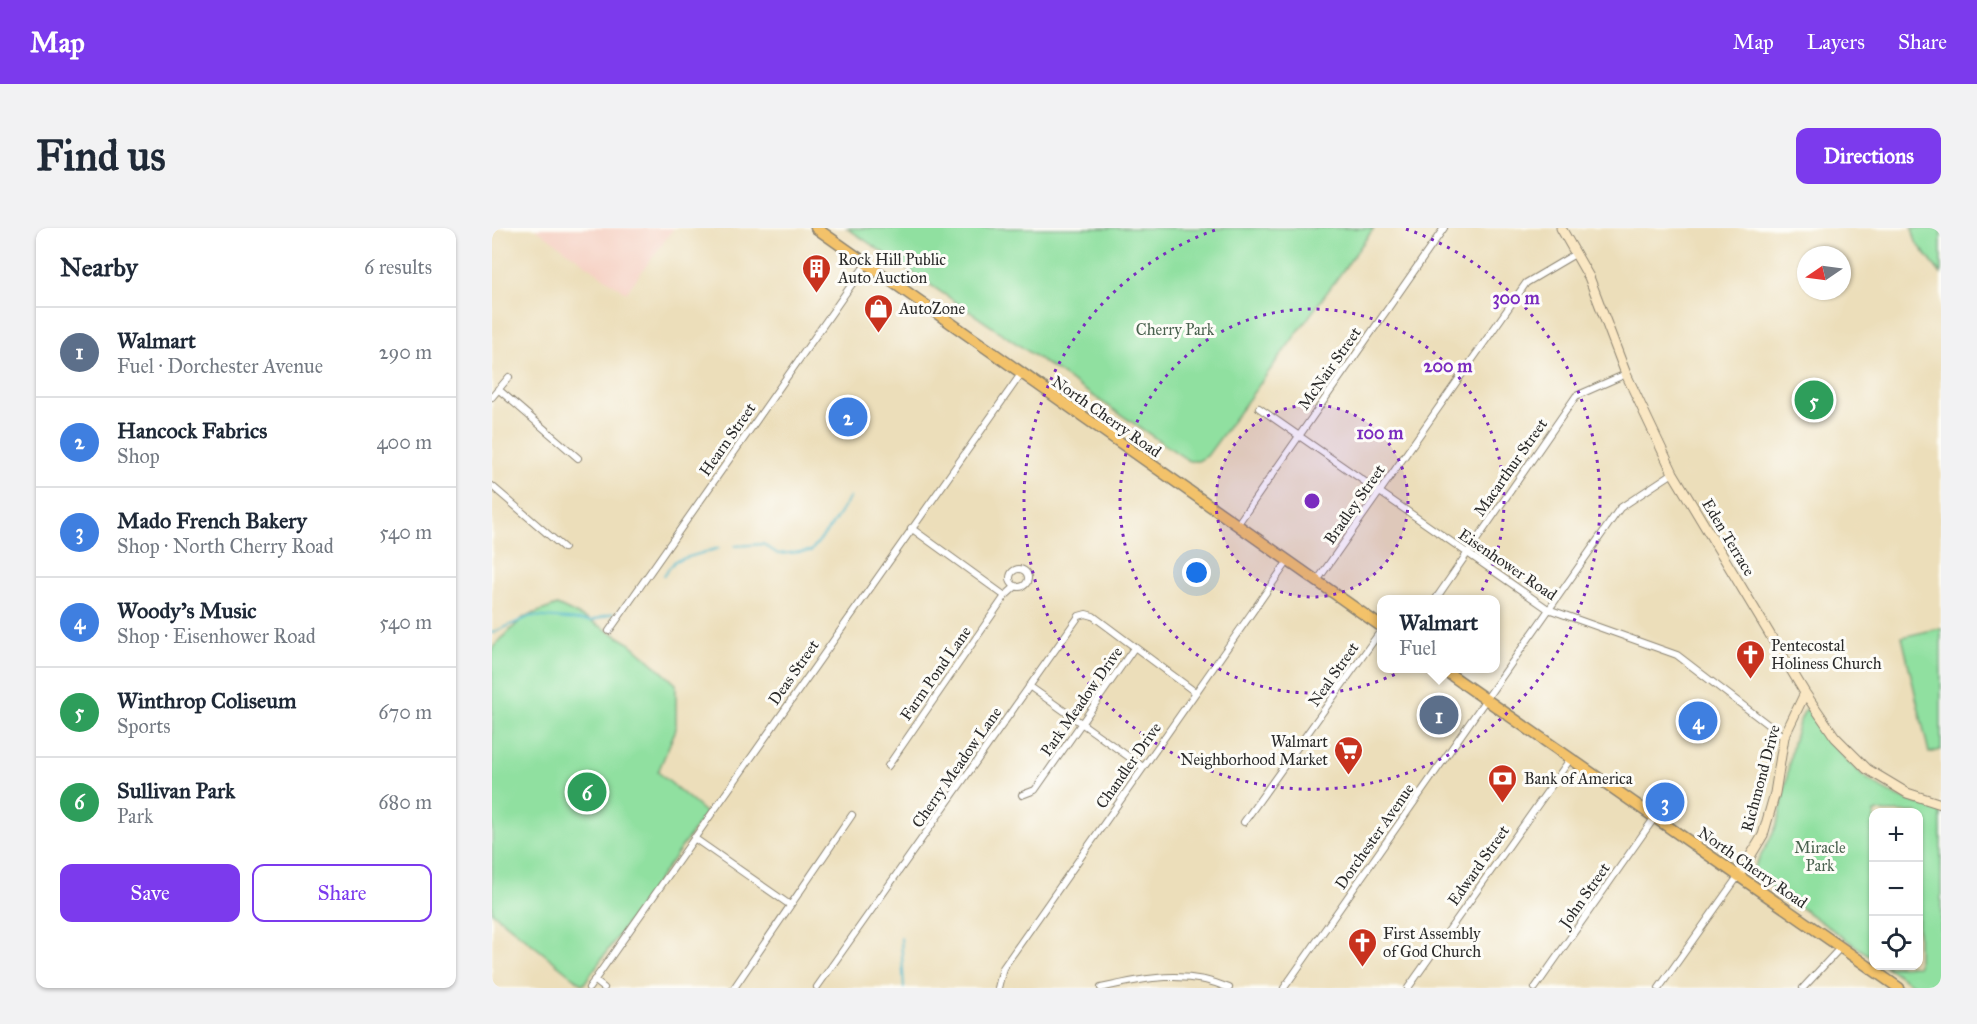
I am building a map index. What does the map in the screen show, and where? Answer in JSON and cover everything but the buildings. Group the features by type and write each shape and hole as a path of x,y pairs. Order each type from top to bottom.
{"main road":[{"name":"North Cherry Road","path":"816,228 1377,624"},
{"name":"North Cherry Road","path":"1447,673 1899,988"}],"street":[{"name":"McNair Street","path":"1237,525 1444,228"},
{"name":"Eden Terrace","path":"1561,228 1589,278 1626,374 1673,473 1805,693 1835,736 1867,769 1907,793 1941,804"},
{"name":"Bradley Street","path":"1317,581 1526,283 1575,254"},
{"name":"Hearn Street","path":"609,631 866,264"},
{"name":"Deas Street","path":"589,988 910,528 1021,374"},
{"name":"Macarthur Street","path":"1438,595 1576,396 1626,374"},
{"path":"492,397 509,377"},
{"path":"498,389 578,458"},
{"name":"Eisenhower Road","path":"1259,408 1548,609 1677,655 1784,737"},
{"name":"Dorchester Avenue","path":"1284,988 1620,508 1673,473"},
{"path":"492,486 564,548"},
{"path":"910,528 1005,596"},
{"name":"Chandler Drive","path":"998,988 1003,968 1288,561"},
{"name":"Farm Pond Lane","path":"888,766 1005,596 1016,586"},
{"name":"Cherry Meadow Lane","path":"817,987 1077,619 1084,614 1093,616 1134,648"},
{"name":"Neal Street","path":"1245,822 1377,635"},
{"name":"Park Meadow Drive","path":"1022,795 1035,790 1134,648 1195,692"},
{"path":"1029,686 1143,767"},
{"name":"Richmond Drive","path":"1659,988 1739,876 1763,835 1775,793 1784,737 1805,693"},
{"name":"Edward Street","path":"1408,988 1571,758"},
{"path":"734,988 852,815"},
{"name":"John Street","path":"1535,988 1655,817"},
{"path":"694,838 790,905"},
{"path":"1803,988 1841,947"},
{"path":"1101,988 1149,977 1184,976 1230,988"},
{"path":"594,980 604,988"}],"shaded area":[{"path":"535,228 674,228 626,293"}],"green space":[{"name":"Cherry Park","path":"847,228 1374,228 1207,456 1198,461 1189,461"},
{"path":"1912,228 1941,228 1941,274 1916,242"},
{"path":"557,605 631,644 676,684 676,729 658,772 706,813 583,985 492,912 492,648 524,617"},
{"path":"1941,628 1941,750 1929,753 1902,637"},
{"name":"Miracle Park","path":"1806,708 1847,761 1878,786 1896,796 1941,809 1941,988 1918,988 1891,970 1923,970 1923,808 1869,808 1869,955 1751,873 1777,824 1791,750"}],"waterway":[{"path":"735,546 763,544 778,554 811,551 832,525 850,497"},
{"path":"664,575 675,561 719,548"},
{"path":"492,633 531,616 591,621 613,613"},
{"path":"901,938 904,988"}],"place":[{"name":"Rock Hill Public Auto Auction","path":"817,294"},
{"name":"AutoZone","path":"878,334"},
{"name":"Winthrop Coliseum","path":"1814,400"},
{"name":"Hancock Fabrics","path":"848,417"},
{"name":"Pentecostal Holiness Church","path":"1750,680"},
{"name":"Walmart","path":"1439,715"},
{"name":"Woody's Music","path":"1698,721"},
{"name":"Walmart Neighborhood Market","path":"1349,776"},
{"name":"Sullivan Park","path":"587,792"},
{"name":"Mado French Bakery","path":"1665,802"},
{"name":"Bank of America","path":"1503,804"},
{"name":"First Assembly of God Church","path":"1362,968"}]}
